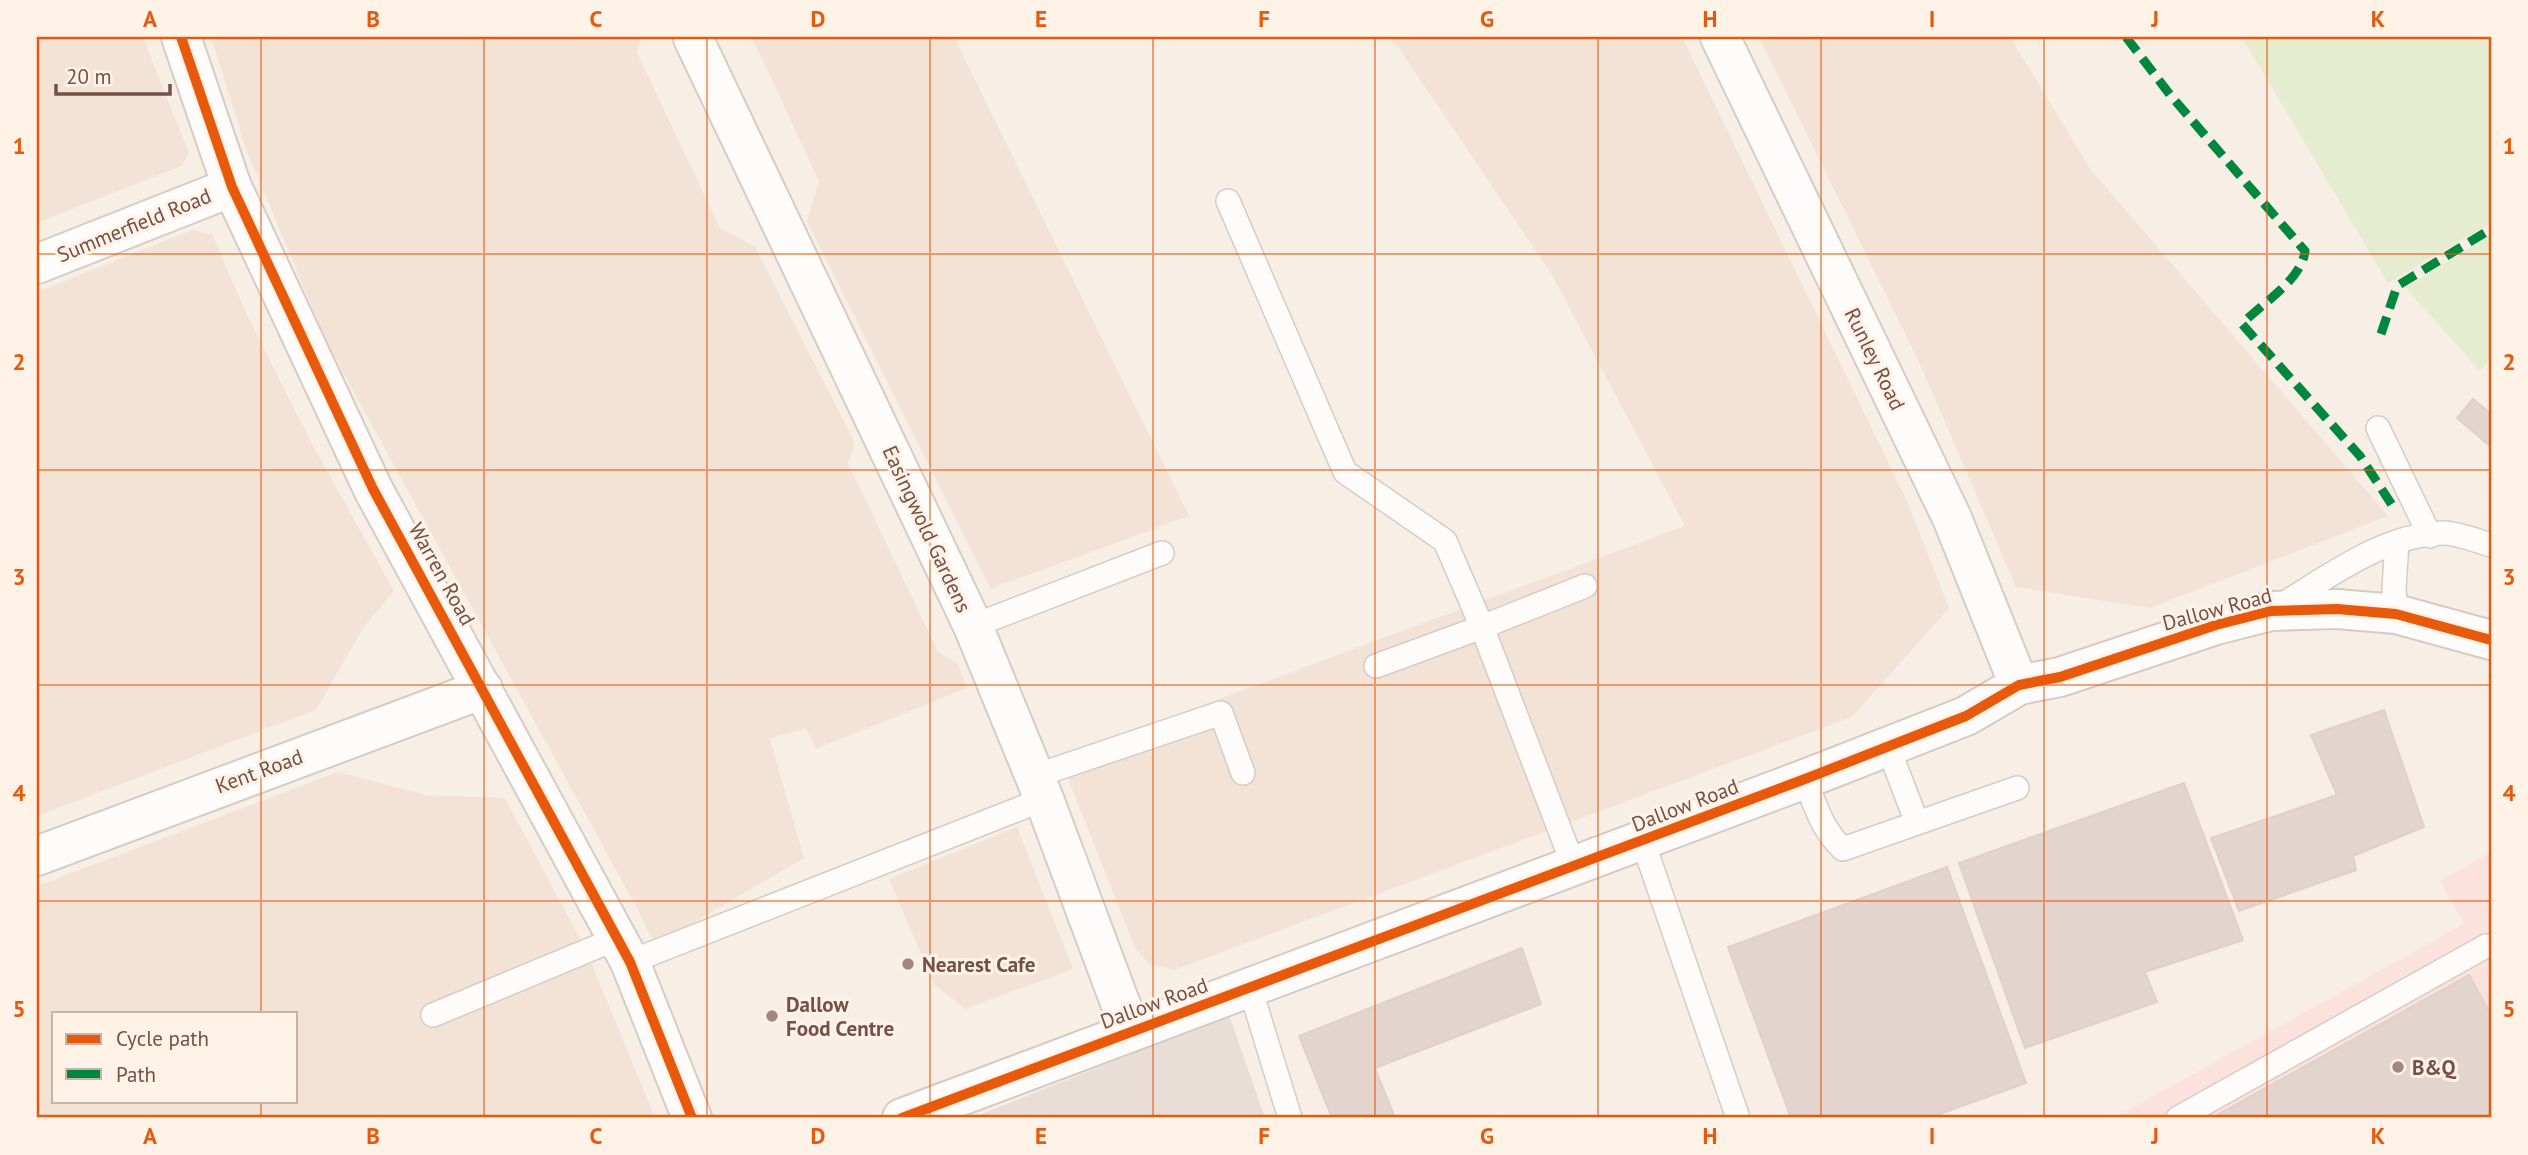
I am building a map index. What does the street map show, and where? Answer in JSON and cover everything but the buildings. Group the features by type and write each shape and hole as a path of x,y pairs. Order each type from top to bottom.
{"street":[{"name":"Warren Road","path":"181,37 232,187 373,489 624,950 692,1118"},
{"name":"Runley Road","path":"1720,37 1952,518 2020,685"},
{"name":"Easingwold Gardens","path":"693,38 973,626 1039,787 1131,1032"},
{"name":"Summerfield Road","path":"37,264 232,187"},
{"name":"Dallow Road","path":"902,1118 1643,842 1966,716 2020,685 2060,677 2216,625 2271,611 2337,608 2396,614 2491,640"},
{"name":"Kent Road","path":"37,856 482,689"}],"lane":[{"path":"1228,201 1345,472 1445,541 1482,627 1574,867"},
{"path":"2378,428 2430,536"},
{"path":"2271,611 2364,555 2397,542 2444,533 2491,545"},
{"path":"2396,614 2393,589 2397,542"},
{"path":"973,626 1161,553"},
{"path":"1376,666 1585,586"},
{"path":"433,1014 624,950 1221,713 1242,772"},
{"path":"1888,747 1917,823"},
{"path":"1805,779 1818,815 1831,838 1843,849 2017,788"},
{"path":"1643,842 1738,1118"},
{"path":"2178,1118 2486,946 2491,946"},
{"path":"1251,988 1290,1118"}],"shaded area":[{"path":"37,37 143,37 188,151 181,166 37,223"},
{"path":"211,37 641,37 637,53 720,228 755,247 855,443 848,463 938,652 958,664 967,688 816,749 806,728 770,739 804,858 655,945 328,345 246,149"},
{"path":"752,37 954,37 1189,516 991,589 807,221 819,181"},
{"path":"1388,37 1682,37 1906,499 1949,608 1852,717 1174,970 1149,964 1135,948 1060,758 1685,526 1552,275 1398,47"},
{"path":"1759,37 2010,37 2091,170 2388,516 2150,608 2016,587 1920,364"},
{"path":"192,230 212,234 247,315 312,444 394,591 363,628 316,710 37,816 37,292"},
{"path":"338,772 426,795 505,798 586,950 653,1113 651,1118 37,1118 37,886"},
{"path":"1017,827 1073,969 965,1009 934,984 889,879"},
{"path":"2491,852 2491,1118 2114,1118 2464,924 2440,881"},
{"path":"1229,1015 1265,1118 972,1118"}],"green space":[{"path":"2242,37 2491,37 2491,223 2388,283"},
{"path":"2491,234 2491,358 2480,371 2406,288"}],"marked path":[{"path":"2126,37 2171,96 2305,251 2302,262 2289,282 2242,324 2360,456 2394,508"},
{"path":"2381,334 2397,286 2491,229"}],"cycle path":[{"path":"181,37 232,187 373,489 630,962 692,1118"},
{"path":"902,1118 1805,779 1966,716 2019,685 2060,677 2216,625 2271,611 2337,609 2396,614 2491,640"}],"place":[{"name":"Nearest Cafe","path":"908,964"},
{"name":"Dallow Food Centre","path":"772,1016"},
{"name":"B&Q","path":"2398,1067"}]}
